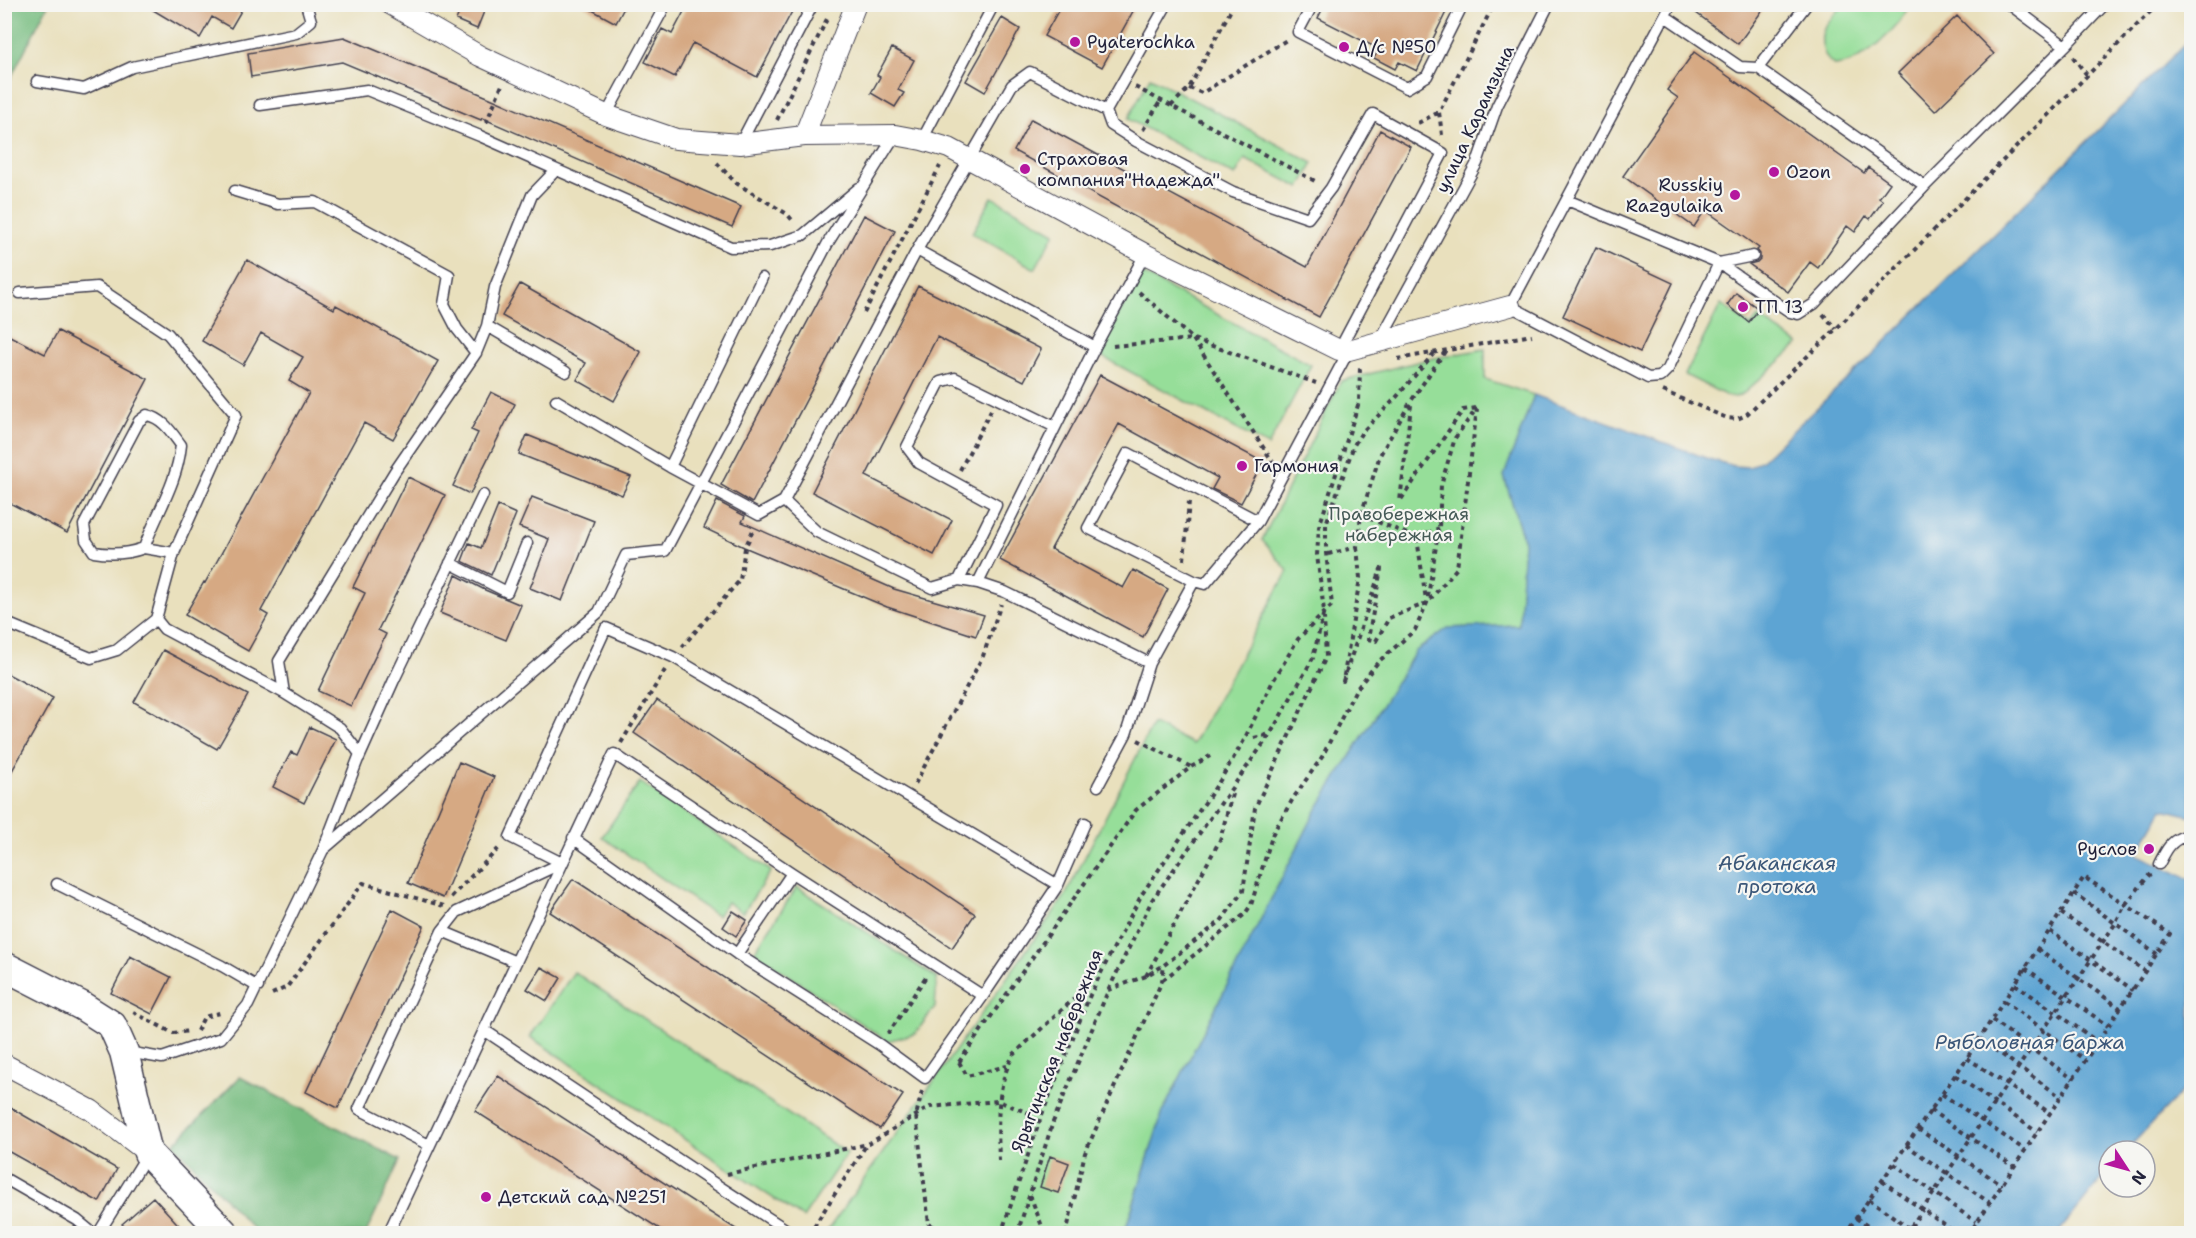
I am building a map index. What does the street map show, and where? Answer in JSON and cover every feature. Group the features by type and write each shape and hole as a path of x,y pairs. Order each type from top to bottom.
{"main road":[{"path":"4,966 82,1006 112,1025 124,1052 148,1153 225,1233"}],"street":[{"path":"390,4 480,56 606,115 676,139 740,144 804,136 896,135 949,148 1145,254 1349,355 1378,342 1510,306"},
{"path":"804,136 856,4"},
{"path":"4,1064 91,1110 148,1153"}],"lane":[{"path":"38,81 84,89 132,67 296,33 311,21 306,4"},
{"path":"606,115 666,4"},
{"path":"740,144 813,4"},
{"path":"922,140 994,4"},
{"path":"1106,111 1167,4"},
{"path":"1313,4 1298,33 1407,88 1427,76 1463,4"},
{"name":"улица Карамзина","path":"1378,342 1477,163 1497,106 1549,4"},
{"path":"1671,4 1510,306 1648,378 1660,377 1668,369 1719,263"},
{"path":"1758,68 1807,4"},
{"path":"2009,4 2065,46"},
{"path":"1567,200 1719,263 1790,312 1798,314 1814,304 1925,186 2105,4"},
{"path":"1665,16 1740,67 1758,68 1925,186"},
{"path":"556,400 759,515 784,501 917,250 969,158 1012,85 1030,72 1106,111 1111,125 1233,192 1308,218 1331,188 1373,114 1443,153 1349,355 1328,388 1258,521 1205,584 1194,581 1088,528 1128,453 1258,521"},
{"path":"260,105 367,90 480,136 731,247 770,246 803,235 868,180"},
{"path":"323,850 599,612 626,555 665,551 829,241 896,135"},
{"path":"284,693 279,661 395,471 476,353 487,326 495,287 532,195 556,170"},
{"path":"235,191 278,204 315,202 449,275 444,304 457,329 476,353"},
{"path":"917,250 1095,347"},
{"path":"978,583 1095,347 1145,254"},
{"path":"1719,263 1754,256"},
{"path":"670,466 762,278"},
{"path":"4,622 91,658 117,650 156,619 174,553 236,415 168,334 97,287 20,293"},
{"path":"487,326 566,372"},
{"path":"959,580 996,505 919,463 907,447 940,381 955,378 1055,427"},
{"path":"144,548 150,530 171,489 179,465 181,445 157,418 147,416 139,421 84,525 86,540 94,552 106,554 130,553 144,548 174,553"},
{"path":"124,1052 162,1058 221,1038 248,1005 323,850 360,754 483,495"},
{"path":"784,501 817,532 932,588 959,580 978,583 1005,592 1149,663"},
{"path":"450,563 507,592 527,543"},
{"path":"1098,786 1126,734 1149,663 1194,581"},
{"path":"156,619 164,629 284,693 340,728 360,754"},
{"path":"562,863 510,837 606,628 674,657 1058,885"},
{"path":"388,1233 614,754 792,873 983,996"},
{"path":"573,838 737,954 880,1045 925,1078 1058,885 1085,822"},
{"path":"2158,864 2168,846 2175,840 2182,837 2192,842"},
{"path":"429,1145 359,1109 442,931 457,912 562,863"},
{"path":"737,954 792,873"},
{"path":"57,884 222,966 258,987"},
{"path":"442,931 516,962"},
{"path":"484,1030 706,1178 793,1233"},
{"path":"98,1233 148,1153"},
{"path":"4,1178 77,1220 94,1233"}],"path":[{"path":"1171,106 1189,88 1234,4"},
{"path":"1491,10 1493,4"},
{"path":"766,141 829,15"},
{"path":"1189,88 1202,93 1298,33"},
{"path":"2065,46 2087,75"},
{"path":"1124,81 1331,188"},
{"path":"480,136 503,82"},
{"path":"1137,141 1161,100"},
{"path":"862,316 949,148"},
{"path":"717,163 736,183 788,214 803,235"},
{"path":"1130,283 1193,339 1271,461 1282,472"},
{"path":"1095,347 1193,339 1328,388"},
{"path":"1446,349 1411,401 1380,455 1361,515 1357,548 1360,578 1343,681 1382,569 1368,639 1376,641 1389,618 1427,603 1457,568 1477,408"},
{"name":"Ярыгинская набережная","path":"1001,1233 1041,1118 1090,995 1142,894 1219,782 1298,639 1332,605 1326,553 1326,524 1354,446 1362,432 1394,400 1435,352"},
{"name":"Ярыгинская набережная","path":"1108,991 1146,976 1164,965 1221,921 1244,891 1255,808 1326,657 1324,612 1317,555 1319,527 1359,402 1349,355"},
{"path":"954,483 997,398"},
{"path":"1411,401 1400,501 1463,410 1477,408"},
{"path":"1162,981 1245,914 1251,905 1273,833 1294,797 1322,757 1356,691 1378,662 1415,630 1427,603 1439,527 1441,485 1455,438 1477,408"},
{"path":"1182,575 1190,487"},
{"path":"614,754 674,657 740,580 745,548 759,515"},
{"path":"1361,515 1417,538 1439,527"},
{"path":"1417,538 1427,603"},
{"path":"1328,554 1357,548"},
{"path":"908,797 983,656 1005,592"},
{"name":"Ярыгинская набережная","path":"1017,1233 1053,1122 1108,991 1152,900 1271,733 1313,658 1324,612"},
{"path":"1254,738 1271,733"},
{"path":"1126,734 1191,767"},
{"path":"959,1062 1136,810 1191,767 1210,756"},
{"path":"1146,976 1220,840 1233,788"},
{"path":"442,906 510,837"},
{"path":"1906,1233 2079,978 2125,905 2158,864"},
{"path":"1845,1233 1980,1039 2084,877 2170,934 1969,1233"},
{"path":"2074,893 2157,954"},
{"path":"2061,913 2145,971"},
{"path":"2049,931 2133,990"},
{"path":"2037,950 2120,1008"},
{"path":"880,1045 934,964"},
{"path":"1066,1233 1085,1153 1162,981 1164,965"},
{"path":"2025,968 2108,1026"},
{"path":"2015,984 2098,1042"},
{"path":"999,1161 998,1101 1007,1066 1014,1054 1077,996"},
{"path":"2004,1001 2085,1060"},
{"path":"1992,1020 2030,1050 2073,1079"},
{"path":"1980,1039 2061,1097"},
{"path":"1967,1058 2050,1113"},
{"path":"967,1076 1007,1066"},
{"path":"1955,1075 2037,1132"},
{"path":"925,1078 916,1116 928,1224 927,1233"},
{"path":"1942,1094 2025,1150"},
{"path":"706,1178 868,1144 930,1107 998,1101 1031,1114"},
{"path":"1930,1110 2014,1167"},
{"path":"1918,1129 2002,1185"},
{"path":"809,1233 868,1144"},
{"path":"1906,1145 1989,1203"},
{"path":"1894,1163 1976,1222"},
{"path":"1882,1180 1957,1233"},
{"path":"1029,1194 1045,1233"},
{"path":"1869,1199 1917,1233"},
{"path":"1856,1218 1879,1233"},
{"path":"928,1224 949,1233"}],"green space":[{"path":"4,5 48,5 5,89"},
{"path":"1843,5 1910,5 1897,25 1878,44 1857,59 1835,66 1827,59 1822,37 1825,27"},
{"path":"1150,77 1313,163 1300,188 1245,159 1235,176 1128,119"},
{"path":"992,197 1055,233 1035,269 972,233"},
{"path":"1141,273 1311,365 1268,446 1097,354"},
{"path":"1721,304 1751,326 1758,317 1799,344 1744,393 1736,397 1727,396 1685,375"},
{"name":"Правобережная набережная","path":"1485,349 1485,379 1534,395 1504,476 1524,542 1519,625 1448,628 1416,651 1317,809 1163,1111 1124,1233 825,1234 1065,896 1153,724 1193,744 1288,571 1262,540 1341,381 1429,359"},
{"path":"640,782 771,871 743,913 727,902 717,916 602,837"},
{"path":"797,887 937,978 935,1007 915,1034 887,1041 754,952"},
{"path":"574,972 847,1153 803,1218 530,1037"},
{"path":"240,1077 400,1160 366,1233 257,1233 174,1144"}],"water":[{"name":"Абаканская протока","path":"2191,38 2191,816 2163,809 2137,854 2191,880 2191,1081 2137,1139 2097,1139 2097,1185 2058,1233 1124,1234 1163,1111 1317,809 1416,651 1448,628 1519,625 1524,542 1504,476 1534,395 1709,459 1734,466 1749,467 1762,460 1865,362"}],"building":[{"path":"143,4 245,4 231,28 212,17 200,38"},
{"path":"463,4 487,4 477,29 456,20"},
{"path":"581,4 626,4 616,23"},
{"path":"688,4 796,4 757,77 693,43 675,77 645,62 662,29 672,34"},
{"path":"1062,4 1137,4 1102,67 1044,36"},
{"path":"1325,4 1450,4 1417,71 1399,62 1395,69 1374,58 1379,49 1318,18"},
{"path":"1684,4 1767,4 1738,44"},
{"path":"1957,16 1994,54 1935,111 1898,73"},
{"path":"1002,18 1020,29 985,92 966,81"},
{"path":"344,37 741,207 732,227 482,118 481,120 342,62 251,77 248,53"},
{"path":"892,48 914,60 898,90 904,93 895,107 871,93 880,77 877,75"},
{"path":"1694,52 1864,173 1868,167 1890,183 1879,198 1883,201 1870,219 1866,216 1855,232 1847,226 1818,268 1810,262 1788,292 1749,264 1760,259 1757,250 1759,248 1705,210 1694,227 1623,176 1678,98 1667,90"},
{"path":"1031,119 1307,267 1380,130 1411,147 1319,317 1014,151"},
{"path":"864,215 895,231 752,503 721,485"},
{"path":"1596,247 1673,283 1640,352 1563,316"},
{"path":"247,260 334,309 336,305 438,361 393,439 364,423 261,611 268,615 248,651 185,615 205,583 309,393 289,381 303,357 261,333 243,365 202,341"},
{"path":"520,284 641,352 614,401 577,380 586,363 502,316"},
{"path":"918,286 1041,349 1024,381 937,337 866,476 952,520 934,555 812,492"},
{"name":"ТП 13","path":"1736,293 1759,309 1749,322 1727,305"},
{"path":"58,331 148,379 67,533 4,500 4,333 45,354"},
{"path":"1100,375 1263,462 1241,503 1212,489 1218,478 1119,424 1051,549 1123,588 1133,570 1168,589 1143,637 1000,560"},
{"path":"491,392 515,404 470,494 453,486 478,433 471,430"},
{"path":"527,435 631,477 622,495 519,454"},
{"path":"408,477 445,495 378,630 386,634 351,706 318,691 365,593 353,587"},
{"path":"532,497 594,521 562,601 530,588 549,539 519,527"},
{"path":"717,501 745,516 742,522 894,589 984,615 976,636 887,607 704,528"},
{"path":"498,506 516,514 491,575 462,561 469,543 481,548"},
{"path":"456,575 521,605 506,640 440,613"},
{"path":"163,650 248,695 217,749 134,702"},
{"path":"4,672 53,698 4,785"},
{"path":"657,700 975,914 952,948 634,733"},
{"path":"310,727 336,739 304,803 273,787 291,752 297,755"},
{"path":"459,762 494,777 443,898 408,883"},
{"path":"573,879 903,1095 880,1129 550,912"},
{"path":"392,909 424,926 338,1108 306,1092"},
{"path":"733,911 747,920 736,936 723,927"},
{"path":"130,956 171,977 152,1014 111,993"},
{"path":"541,967 561,978 547,1001 527,989"},
{"path":"498,1076 742,1233 666,1233 475,1111"},
{"path":"4,1104 117,1169 99,1202 4,1149"},
{"path":"1050,1156 1069,1163 1058,1193 1040,1187"},
{"path":"153,1197 186,1233 131,1233 122,1224"}],"place":[{"name":"Pyaterochka","path":"1075,42"},
{"name":"Д/с №50","path":"1344,47"},
{"name":"Страховая компания\"Надежда\"","path":"1025,169"},
{"name":"Ozon","path":"1774,172"},
{"name":"Russkiy Razgulaika","path":"1735,195"},
{"name":"ТП 13","path":"1743,307"},
{"name":"Гармония","path":"1242,466"},
{"name":"Руслов","path":"2149,849"},
{"name":"Детский сад №251","path":"486,1197"}],"water label":[{"name":"Рыболовная баржа","path":"2030,1042"}]}
